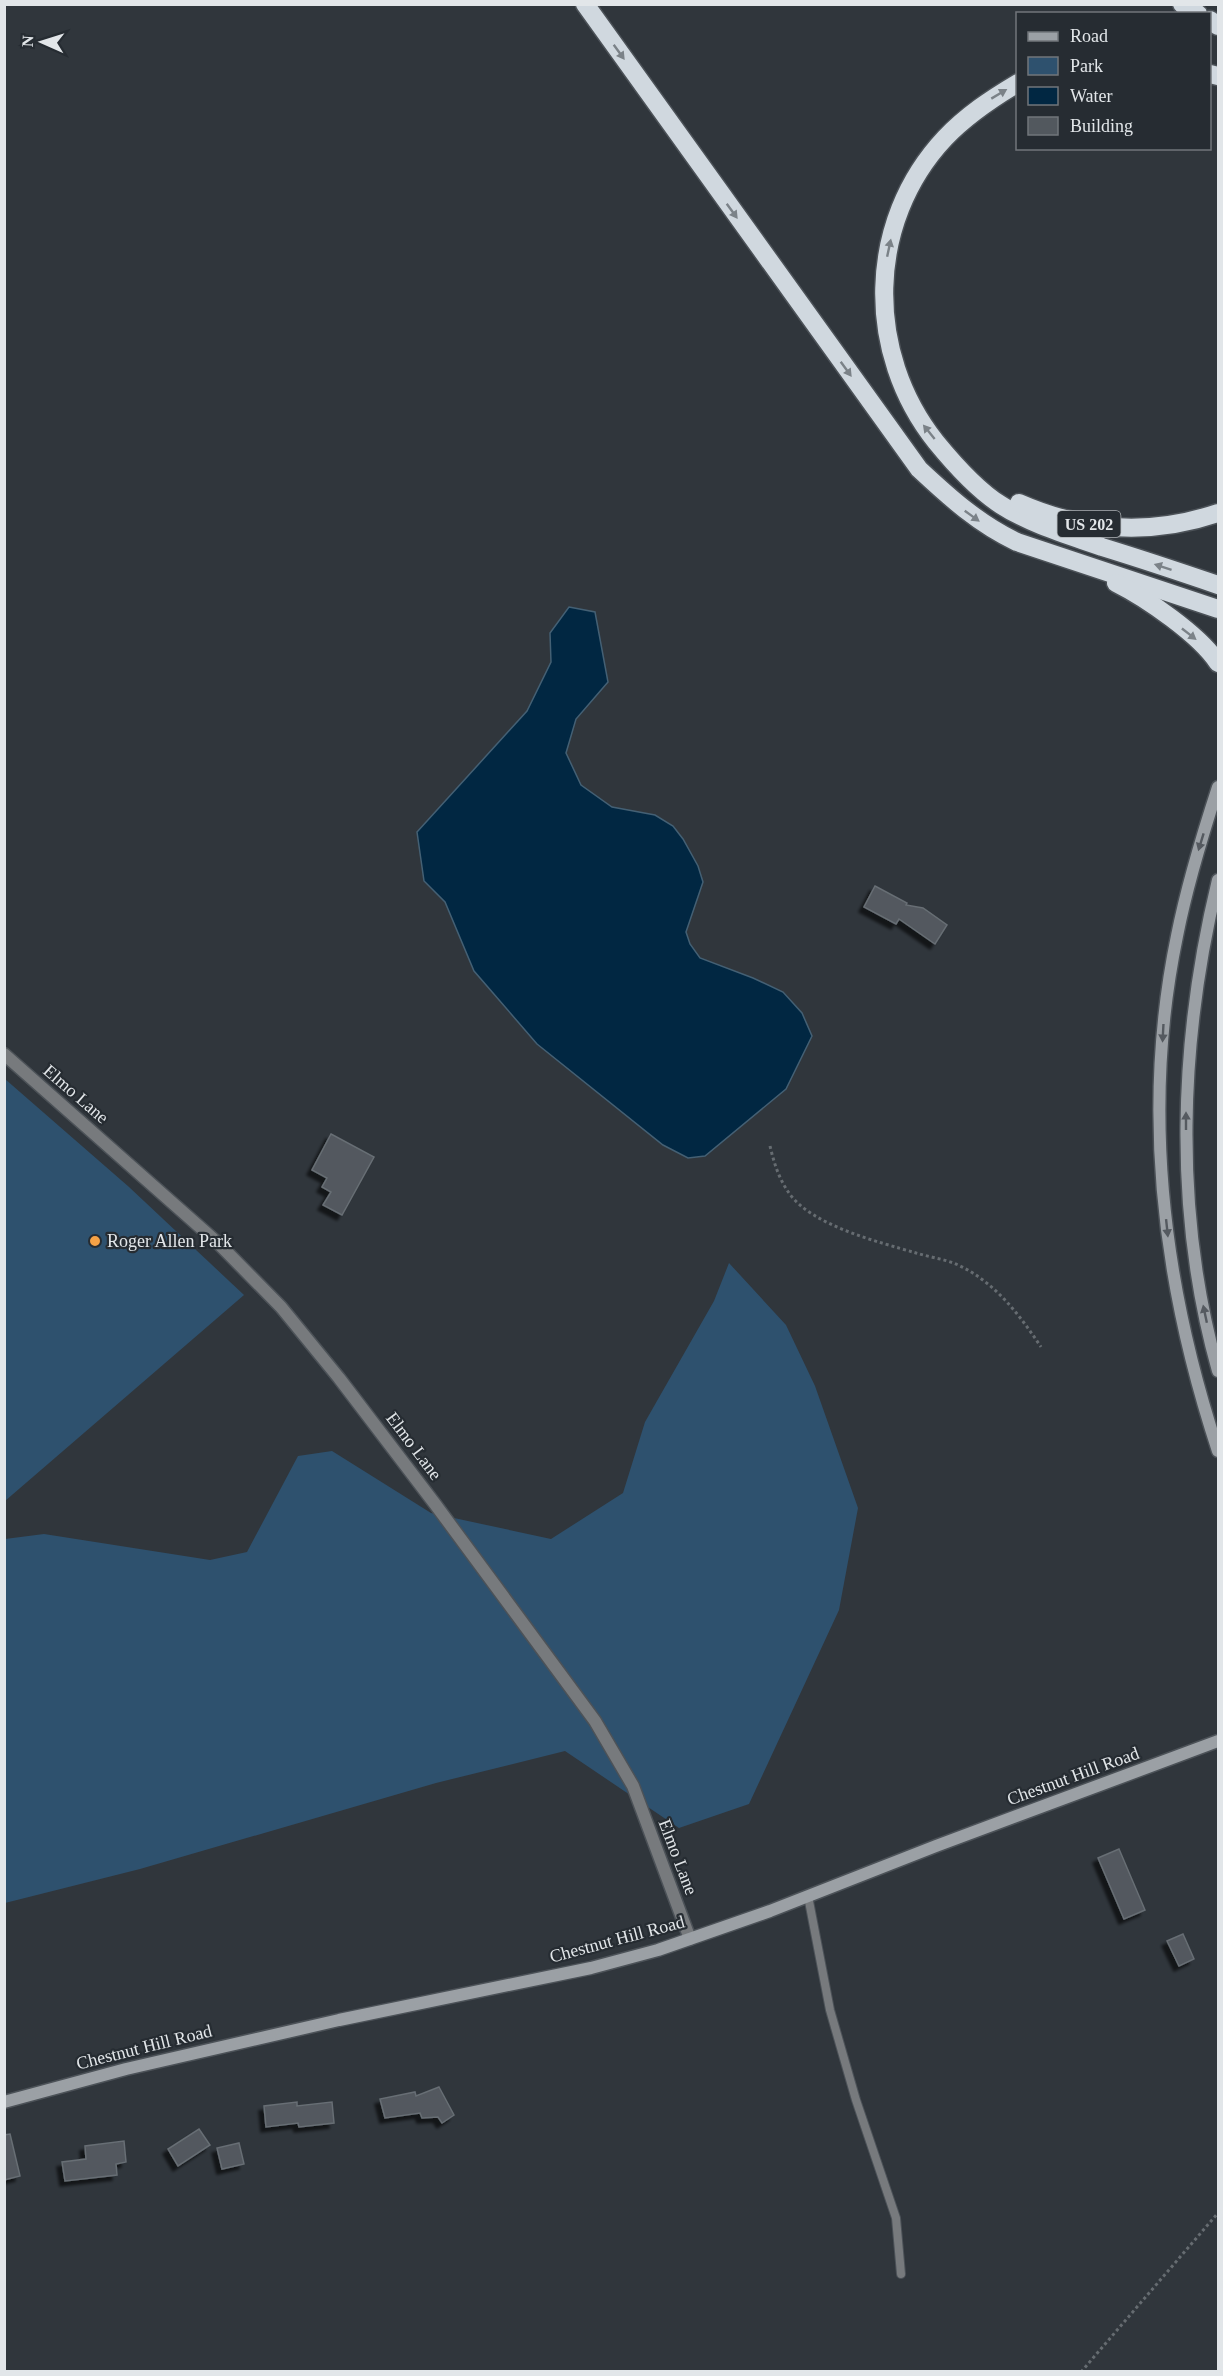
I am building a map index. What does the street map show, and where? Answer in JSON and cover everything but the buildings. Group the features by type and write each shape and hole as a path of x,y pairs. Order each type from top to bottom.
{"highway":[{"path":"585,4 919,469 956,504 992,530 1017,542 1218,609"},
{"path":"1182,4 1195,12"},
{"path":"1016,84 974,112 945,138 929,158 903,201 893,228 883,288 885,322 890,351 904,392 921,423 951,459 1000,505 1049,529 1218,585"},
{"name":"US 202","path":"968,476 1026,506 1059,517 1111,528 1171,526 1218,513"},
{"path":"1068,560 1125,588 1167,616 1197,639 1218,663"}],"street":[{"path":"1218,787 1184,900 1176,938 1164,1022 1160,1129 1163,1191 1177,1300 1201,1400 1218,1451"},
{"path":"1218,880 1197,977 1186,1104 1186,1159 1199,1284 1218,1371"},
{"name":"Elmo Lane","path":"4,1054 219,1244 281,1307 339,1378 595,1721 633,1786 690,1939"},
{"name":"Chestnut Hill Road","path":"4,2102 126,2069 339,2020 591,1968 690,1939 1218,1741"}],"lane":[{"path":"808,1896 830,2010 856,2100 896,2217 901,2274"}],"path":[{"path":"770,1146 776,1169 790,1194 814,1215 849,1232 956,1264 1002,1296 1022,1319 1041,1347"},
{"path":"1081,2372 1218,2212"}],"green space":[{"name":"Roger Allen Park","path":"5,1079 129,1187 244,1295 5,1501"},
{"path":"729,1263 786,1325 815,1386 858,1508 839,1610 749,1804 679,1828 565,1751 436,1783 140,1869 5,1903 5,1539 44,1534 210,1560 247,1552 298,1456 332,1451 431,1513 551,1539 623,1493 645,1422 714,1301"}],"water":[{"path":"569,607 595,612 608,682 576,719 566,753 581,785 612,807 655,815 673,826 698,866 703,882 686,932 690,944 700,958 783,992 802,1013 812,1036 786,1089 705,1156 688,1158 663,1145 537,1044 474,971 445,902 424,881 417,832 527,711 551,662 550,633"}],"place":[{"name":"Roger Allen Park","path":"95,1241"}]}
